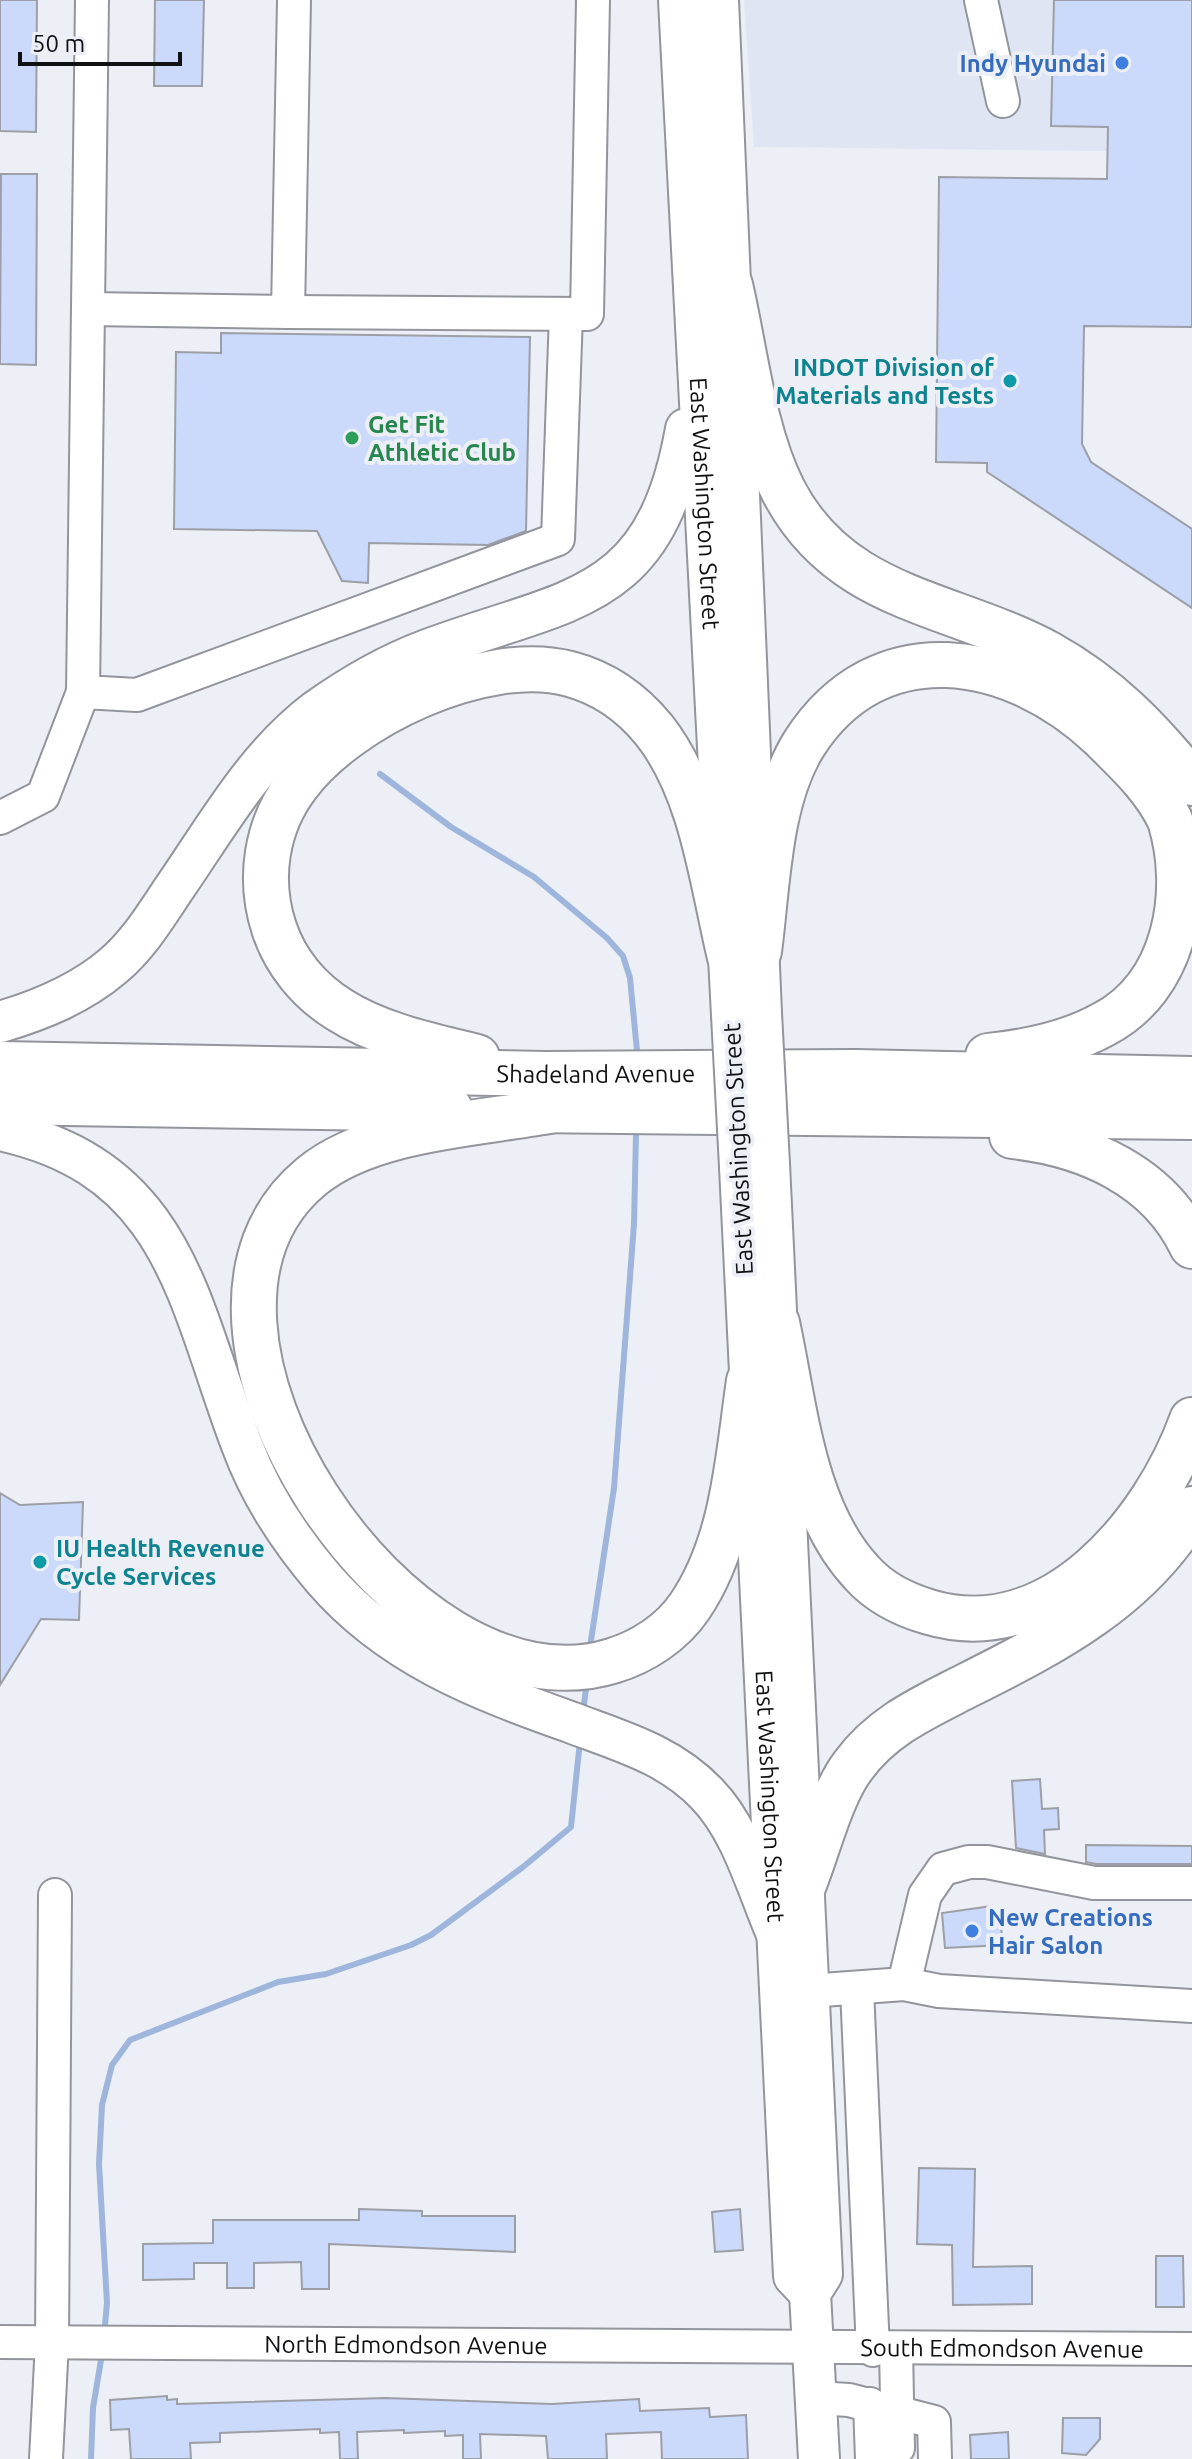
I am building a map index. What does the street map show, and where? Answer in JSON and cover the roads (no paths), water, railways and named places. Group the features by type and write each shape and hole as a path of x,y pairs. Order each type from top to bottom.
{"highway":[{"path":"730,285 773,468 797,513 830,553 856,573 885,589 1015,637 1074,669 1135,717 1192,783"},
{"path":"744,954 779,811 802,747 847,696 885,673 947,663 971,666 1012,680 1064,707 1095,730 1152,790 1172,823 1182,856 1184,904 1168,959 1158,976 1128,1008 1094,1029 1027,1050 855,1072"},
{"path":"550,1092 340,1011 303,980 277,939 268,912 265,878 276,821 297,784 332,750 376,718 410,700 455,683 524,670 571,674 623,699 668,749 682,779 744,954"},
{"name":"Shadeland Avenue","path":"0,1064 550,1092 879,1115 1192,1117"},
{"name":"Shadeland Avenue","path":"0,1102 550,1092 855,1072 1192,1079"},
{"path":"550,1092 367,1148 310,1178 274,1223 257,1272 255,1297 259,1351 281,1431 304,1479 333,1524 360,1557 407,1600 438,1622 490,1650 523,1663 556,1669 585,1668 623,1658 672,1627 688,1609 708,1573 733,1492 749,1381"},
{"path":"879,1115 1045,1140 1096,1156 1133,1177 1163,1202 1192,1246"},
{"path":"777,1323 806,1456 833,1531 861,1573 876,1586 905,1604 946,1617 976,1619 1004,1616 1041,1604 1062,1591 1120,1541 1138,1519 1175,1461 1192,1420"},
{"path":"804,1884 851,1768 877,1739 908,1715 1086,1622 1131,1585 1171,1541 1192,1509"}],"main road":[{"name":"East Washington Street","path":"679,0 696,369 744,954"},
{"name":"East Washington Street","path":"718,0 730,285 744,954 754,1166 749,1381 794,2276 810,2293"},
{"path":"0,1022 66,998 114,965 147,930 260,766 325,705 401,660 567,605 601,586 630,560 658,522 678,477 696,369"},
{"path":"0,1130 47,1143 91,1166 122,1191 155,1228 185,1279 242,1447 259,1483 294,1542 331,1587 382,1633 448,1675 644,1749 687,1774 709,1795 730,1826 777,1934"},
{"name":"East Washington Street","path":"754,1166 777,1323 822,2274 810,2293 819,2459"}],"street":[{"path":"0,818 43,796 83,692 92,0"},
{"path":"288,312 294,0"},
{"path":"88,309 587,314 593,0"},
{"path":"981,0 1003,101"},
{"path":"83,692 137,695 558,539 566,314"},
{"path":"904,1984 925,1895 943,1869 969,1862 987,1862 1094,1883 1192,1883"},
{"path":"46,2459 52,2342 55,1895"},
{"path":"809,1991 904,1984 939,1991 1192,2006"},
{"path":"857,1989 884,2349 885,2453"},
{"name":"North Edmondson Avenue","path":"0,2342 813,2350"},
{"name":"South Edmondson Avenue","path":"813,2350 1192,2349"},
{"path":"816,2398 884,2408 934,2422 935,2459"}],"waterway":[{"path":"380,774 451,827 534,877 607,938 623,956 630,978 637,1051"},
{"path":"590,1647 614,1488 634,1224 636,1134"},
{"path":"583,1712 587,1681"},
{"path":"105,2325 107,2303 99,2164 102,2105 112,2065 130,2040 278,1982 326,1974 411,1945 431,1935 571,1827 580,1741"},
{"path":"91,2459 93,2408 101,2360"}],"place":[{"name":"Indy Hyundai","path":"1122,63"},
{"name":"INDOT Division of Materials and Tests","path":"1010,381"},
{"name":"Get Fit Athletic Club","path":"352,438"},
{"name":"IU Health Revenue Cycle Services","path":"40,1562"},
{"name":"New Creations Hair Salon","path":"972,1931"}]}
